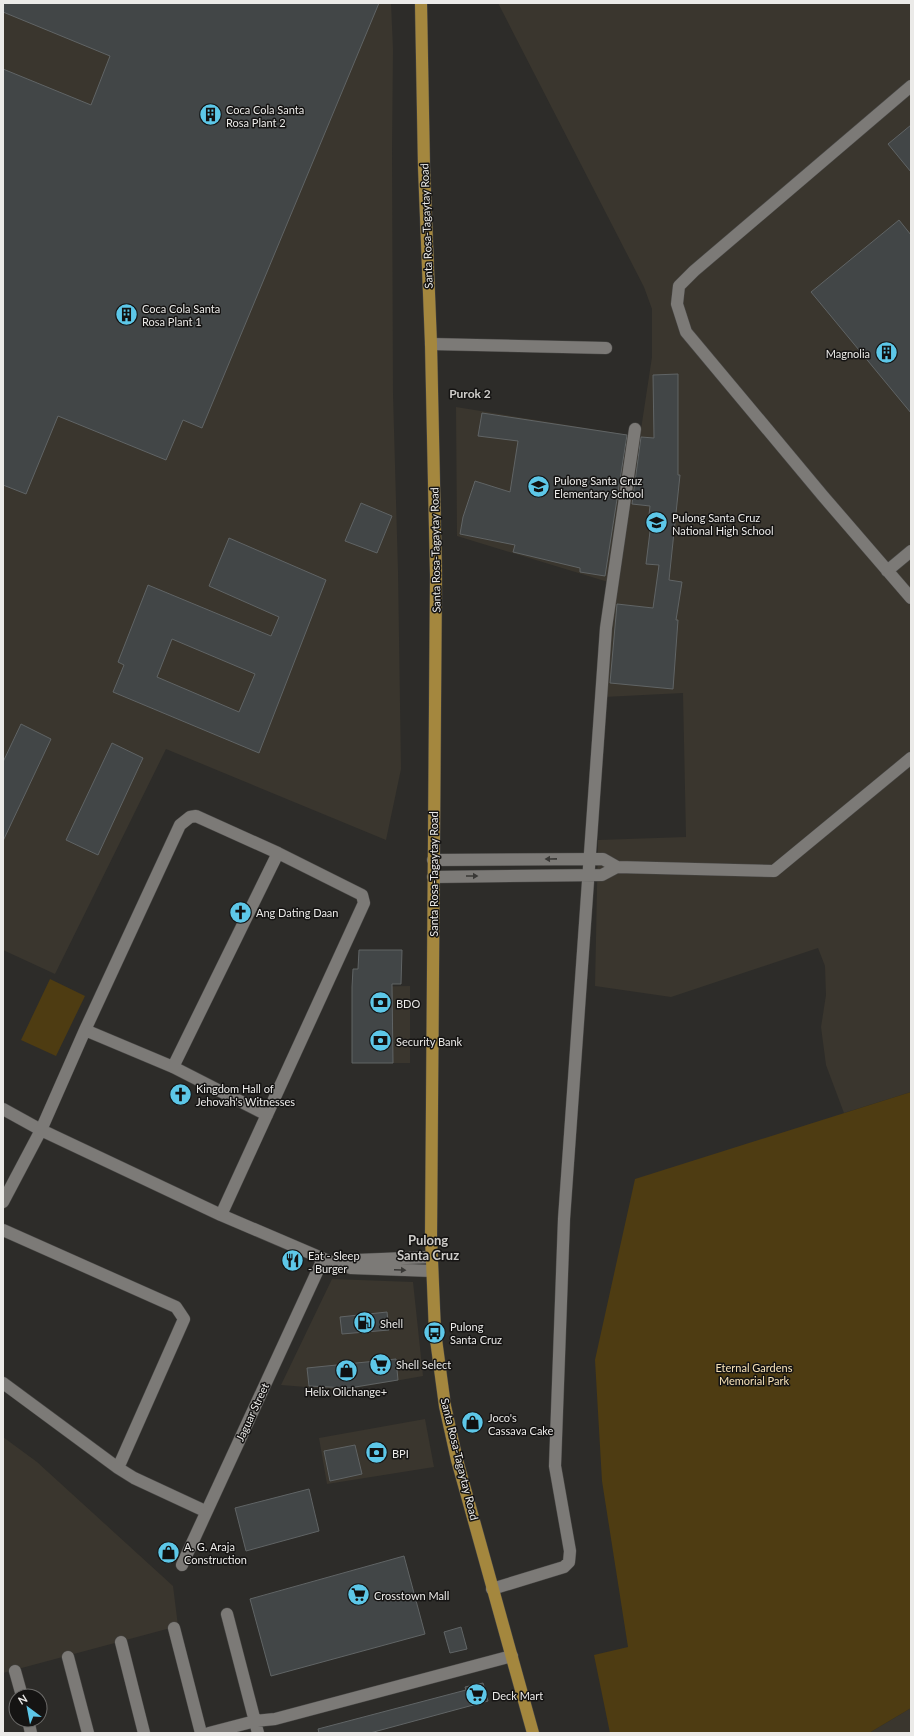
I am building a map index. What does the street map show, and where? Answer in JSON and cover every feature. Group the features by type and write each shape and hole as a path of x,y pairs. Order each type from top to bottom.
{"main road":[{"name":"Santa Rosa-Tagaytay Road","path":"421,3 424,167 431,344 436,575 433,860 432,1257 435,1332 445,1406 458,1460 532,1733"}],"street":[{"path":"911,86 694,271 680,286 677,304 686,332 911,598"},
{"path":"431,344 606,348"},
{"path":"492,1589 564,1567 569,1562 570,1551 555,1466 556,1400 564,1219 606,628 636,429"},
{"path":"887,571 911,551"},
{"path":"433,860 590,858 602,859 617,867 774,871 911,758"},
{"path":"3,1202 41,1130 85,1030 180,825 190,817 196,816 278,853 362,895 364,903 221,1215"},
{"path":"173,1067 278,853"},
{"path":"433,877 602,875 617,867"},
{"path":"85,1030 173,1067 267,1115"},
{"path":"3,1109 41,1130 221,1215 323,1259 351,1268 432,1271"},
{"path":"3,1230 176,1307 183,1315 184,1319 118,1468"},
{"path":"338,1264 350,1260 432,1257"},
{"name":"Jaguar Street","path":"182,1565 323,1259"},
{"path":"3,1383 118,1468 134,1478 206,1511"},
{"path":"227,1614 258,1733"},
{"path":"174,1628 201,1733"},
{"path":"121,1642 144,1733"},
{"path":"209,1733 255,1721 275,1719 512,1656"},
{"path":"68,1657 88,1733"},
{"path":"16,1671 20,1688"}],"shaded area":[{"path":"3,3 391,3 393,49 393,394 398,571 401,769 386,840 166,749 55,974 3,950"},
{"path":"498,3 911,3 911,1092 844,1113 826,1065 821,1027 826,995 825,966 818,948 671,997 595,986 598,840 686,837 683,693 604,697 619,574 652,357 652,309 644,287"},
{"name":"Pulong Santa Cruz Elementary School","path":"456,407 629,435 608,582 457,536"},
{"path":"410,986 410,1063 352,1063 352,987"},
{"path":"332,1279 413,1282 423,1376 344,1390 281,1385"},
{"name":"BPI","path":"425,1419 434,1467 327,1484 319,1438"},
{"path":"3,1437 37,1462 173,1586 178,1626 3,1673"},
{"path":"911,1708 911,1733 869,1733"}],"green space":[{"path":"50,979 85,996 56,1056 21,1040"},
{"name":"Eternal Gardens Memorial Park","path":"911,1092 911,1708 869,1733 610,1733 594,1655 628,1647 602,1481 595,1360 635,1179"}],"building":[{"name":"Coca Cola Santa Rosa Plant 1","path":"3,3 379,3 202,428 183,420 166,460 58,416 26,494 3,485 3,69 91,105 110,56 3,12"},
{"path":"911,125 911,172 888,144"},
{"name":"Magnolia","path":"899,220 911,235 911,413 811,292"},
{"path":"678,374 678,475 680,475 669,580 682,582 676,620 678,620 673,689 610,683 617,604 653,608 659,565 646,564 652,515 649,515 650,506 632,504 641,437 654,438 653,375"},
{"name":"Pulong Santa Cruz Elementary School","path":"482,413 627,435 605,576 580,572 580,568 513,552 515,545 460,534 463,517 475,481 510,492 518,441 478,436"},
{"path":"361,503 392,516 377,553 345,541"},
{"path":"229,538 326,580 259,753 113,692 124,665 118,662 148,585 271,636 279,617 209,586","holes":["172,639 255,674 239,712 157,677"]},
{"path":"21,724 51,739 3,841 3,762"},
{"path":"112,743 143,758 98,855 66,840"},
{"path":"359,950 402,950 401,984 392,984 393,1063 352,1063 353,969 358,969"},
{"name":"Shell","path":"387,1312 389,1330 342,1334 340,1317"},
{"path":"396,1359 398,1380 349,1388 309,1386 307,1368"},
{"path":"355,1445 362,1474 330,1481 324,1451"},
{"path":"309,1489 319,1531 246,1551 235,1508"},
{"path":"404,1556 425,1634 271,1676 250,1599"},
{"path":"461,1627 467,1649 450,1653 444,1632"},
{"path":"483,1683 488,1701 370,1733 319,1733 318,1729 466,1690 465,1687"}],"place":[{"name":"Coca Cola Santa Rosa Plant 2","path":"210,115"},
{"name":"Coca Cola Santa Rosa Plant 1","path":"126,314"},
{"name":"Magnolia","path":"886,353"},
{"name":"Pulong Santa Cruz Elementary School","path":"539,486"},
{"name":"Pulong Santa Cruz National High School","path":"656,523"},
{"name":"Ang Dating Daan","path":"241,912"},
{"name":"BDO","path":"381,1003"},
{"name":"Security Bank","path":"381,1041"},
{"name":"Kingdom Hall of Jehovah's Witnesses","path":"180,1094"},
{"name":"Eat - Sleep - Burger","path":"293,1261"},
{"name":"Shell","path":"365,1323"},
{"name":"Pulong Santa Cruz","path":"435,1332"},
{"name":"Shell Select","path":"380,1364"},
{"name":"Helix Oilchange+","path":"346,1371"},
{"name":"Joco's Cassava Cake","path":"473,1423"},
{"name":"BPI","path":"376,1453"},
{"name":"A. G. Araja Construction","path":"169,1552"},
{"name":"Crosstown Mall","path":"358,1595"},
{"name":"Deck Mart","path":"476,1695"}],"district":[{"name":"Purok 2","path":"470,393"},
{"name":"Pulong Santa Cruz","path":"428,1248"}]}
